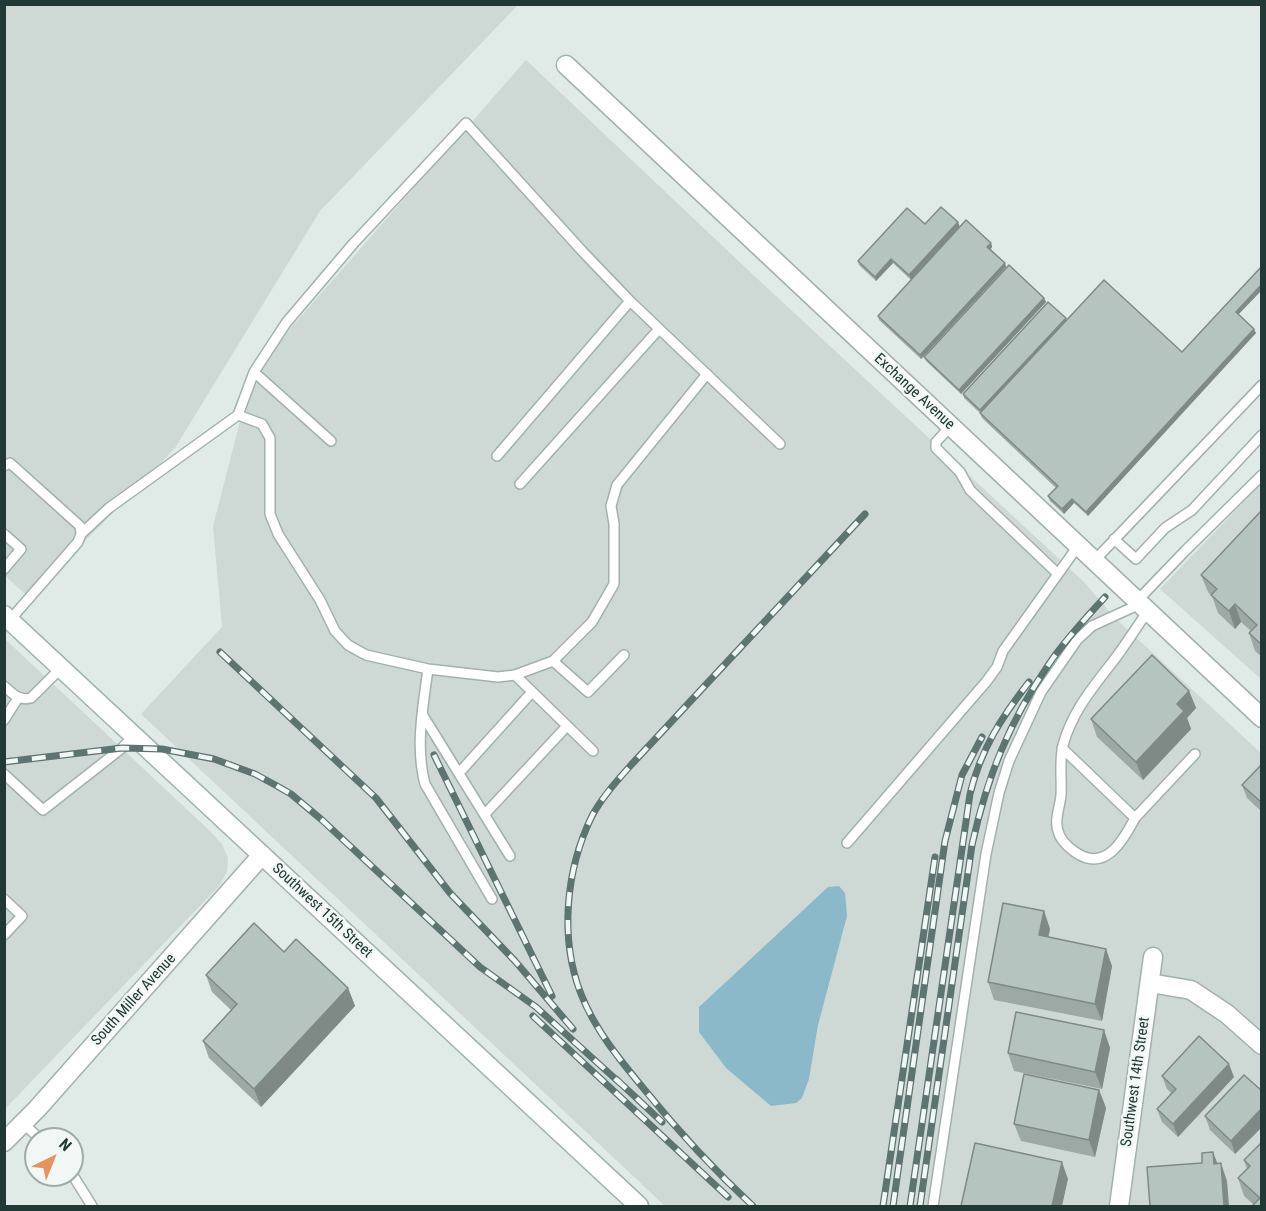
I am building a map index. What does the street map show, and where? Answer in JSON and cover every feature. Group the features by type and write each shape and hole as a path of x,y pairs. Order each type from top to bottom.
{"street":[{"name":"Exchange Avenue","path":"566,65 1262,718"},
{"name":"Southwest 15th Street","path":"7,618 639,1206"},
{"name":"South Miller Avenue","path":"4,1142 262,855"},
{"name":"Southwest 14th Street","path":"1119,1206 1153,957"},
{"path":"1150,983 1191,990 1227,1014 1262,1045"}],"lane":[{"path":"7,618 78,542 81,534 109,508 238,415 254,372 286,323 345,252 465,123 630,301 780,444"},
{"path":"497,456 630,301"},
{"path":"520,484 659,329"},
{"path":"254,372 331,441"},
{"path":"238,415 262,424 270,438 270,514 278,534 320,600 335,631 348,645 366,655 428,669 498,677 515,675 553,661 592,622 614,584 614,524 611,506 617,485 707,374"},
{"path":"1094,561 1262,385"},
{"path":"951,426 936,442 936,448 960,472 970,490 1058,574"},
{"path":"1114,539 1136,559 1165,528 1192,510 1262,435"},
{"path":"6,462 80,526 81,534"},
{"path":"1195,754 1135,818 1123,840 1111,853 1099,858 1088,859 1066,845 1058,832 1057,819 1061,796 1062,748 1070,723 1080,704 1142,606 1185,551 1262,475"},
{"path":"4,534 21,549 4,568"},
{"path":"847,843 986,682 997,667 1003,651 1078,546"},
{"path":"933,1206 986,854 999,793 1009,761 1041,692 1077,640 1092,626 1142,606"},
{"path":"553,661 588,692 624,655"},
{"path":"4,686 18,698 24,700 31,698 61,668"},
{"path":"428,669 422,714 420,763 425,784 492,899"},
{"path":"515,675 594,751"},
{"path":"459,772 532,692"},
{"path":"4,720 18,698"},
{"path":"422,714 510,856"},
{"path":"485,814 567,726"},
{"path":"4,774 43,810 134,736"},
{"path":"1062,748 1135,818"},
{"path":"4,899 22,916 4,935"},
{"path":"23,1123 27,1127"},
{"path":"80,1187 92,1206"}],"shaded area":[{"path":"4,5 518,5 320,211 175,448 30,598 4,575"},
{"path":"526,60 1083,581 1116,619 1261,753 1261,1206 665,1206 141,714 222,627 213,526 253,371"},
{"path":"1261,484 1261,679 1160,589"},
{"path":"4,638 210,831 222,844 228,858 227,872 219,886 5,1109"}],"water":[{"path":"839,886 845,893 847,916 818,1025 809,1079 802,1098 796,1103 771,1106 726,1068 699,1032 699,1007 828,887"}],"building":[{"path":"941,207 958,222 909,275 891,259 875,277 858,261 907,208 925,224"},
{"path":"966,220 991,243 987,247 1005,263 920,355 878,316"},
{"path":"1009,265 1044,298 959,390 924,357"},
{"path":"1262,266 1262,284 1236,312 1254,329 1086,512 1072,499 1062,509 1048,496 1058,486 980,413 1104,280 1182,352"},
{"path":"1048,302 1066,318 980,410 963,394"},
{"path":"1262,510 1262,645 1249,633 1257,625 1235,604 1229,611 1211,595 1217,589 1201,575"},
{"path":"1152,655 1189,691 1177,704 1184,711 1136,762 1091,719"},
{"path":"1262,764 1262,803 1242,785"},
{"path":"1003,903 1044,911 1039,935 1106,949 1095,1004 988,982"},
{"path":"254,923 284,952 296,939 348,988 254,1089 203,1041 237,1004 206,975"},
{"path":"1016,1012 1104,1030 1095,1072 1008,1053"},
{"path":"1199,1036 1229,1064 1173,1124 1157,1109 1176,1089 1162,1076"},
{"path":"1024,1074 1099,1090 1089,1140 1014,1124"},
{"path":"1244,1075 1262,1091 1262,1108 1231,1141 1205,1116"},
{"path":"1262,1142 1262,1206 1252,1206 1260,1198 1238,1178 1250,1166 1244,1160"},
{"path":"975,1143 1062,1162 1052,1206 961,1206"},
{"path":"1213,1152 1214,1164 1221,1163 1224,1206 1150,1206 1147,1167 1202,1163 1202,1153"}],"railway":[{"path":"753,1206 670,1120 617,1056 593,1020 581,994 570,950 568,904 571,881 583,837 592,816 610,789 865,514"},
{"path":"920,1206 972,845 985,796 1001,751 1022,707 1062,646 1105,597"},
{"path":"220,652 376,798 450,893 515,961 573,1029"},
{"path":"910,1206 970,794 986,748 1029,682"},
{"path":"893,1206 945,841 962,775 982,737"},
{"path":"4,762 122,748 162,749 214,759 255,774 291,794 322,820 480,967 536,1007 621,1084"},
{"path":"434,755 552,996"},
{"path":"883,1206 935,857"},
{"path":"533,1016 728,1197"},
{"path":"616,1079 662,1122"}]}
